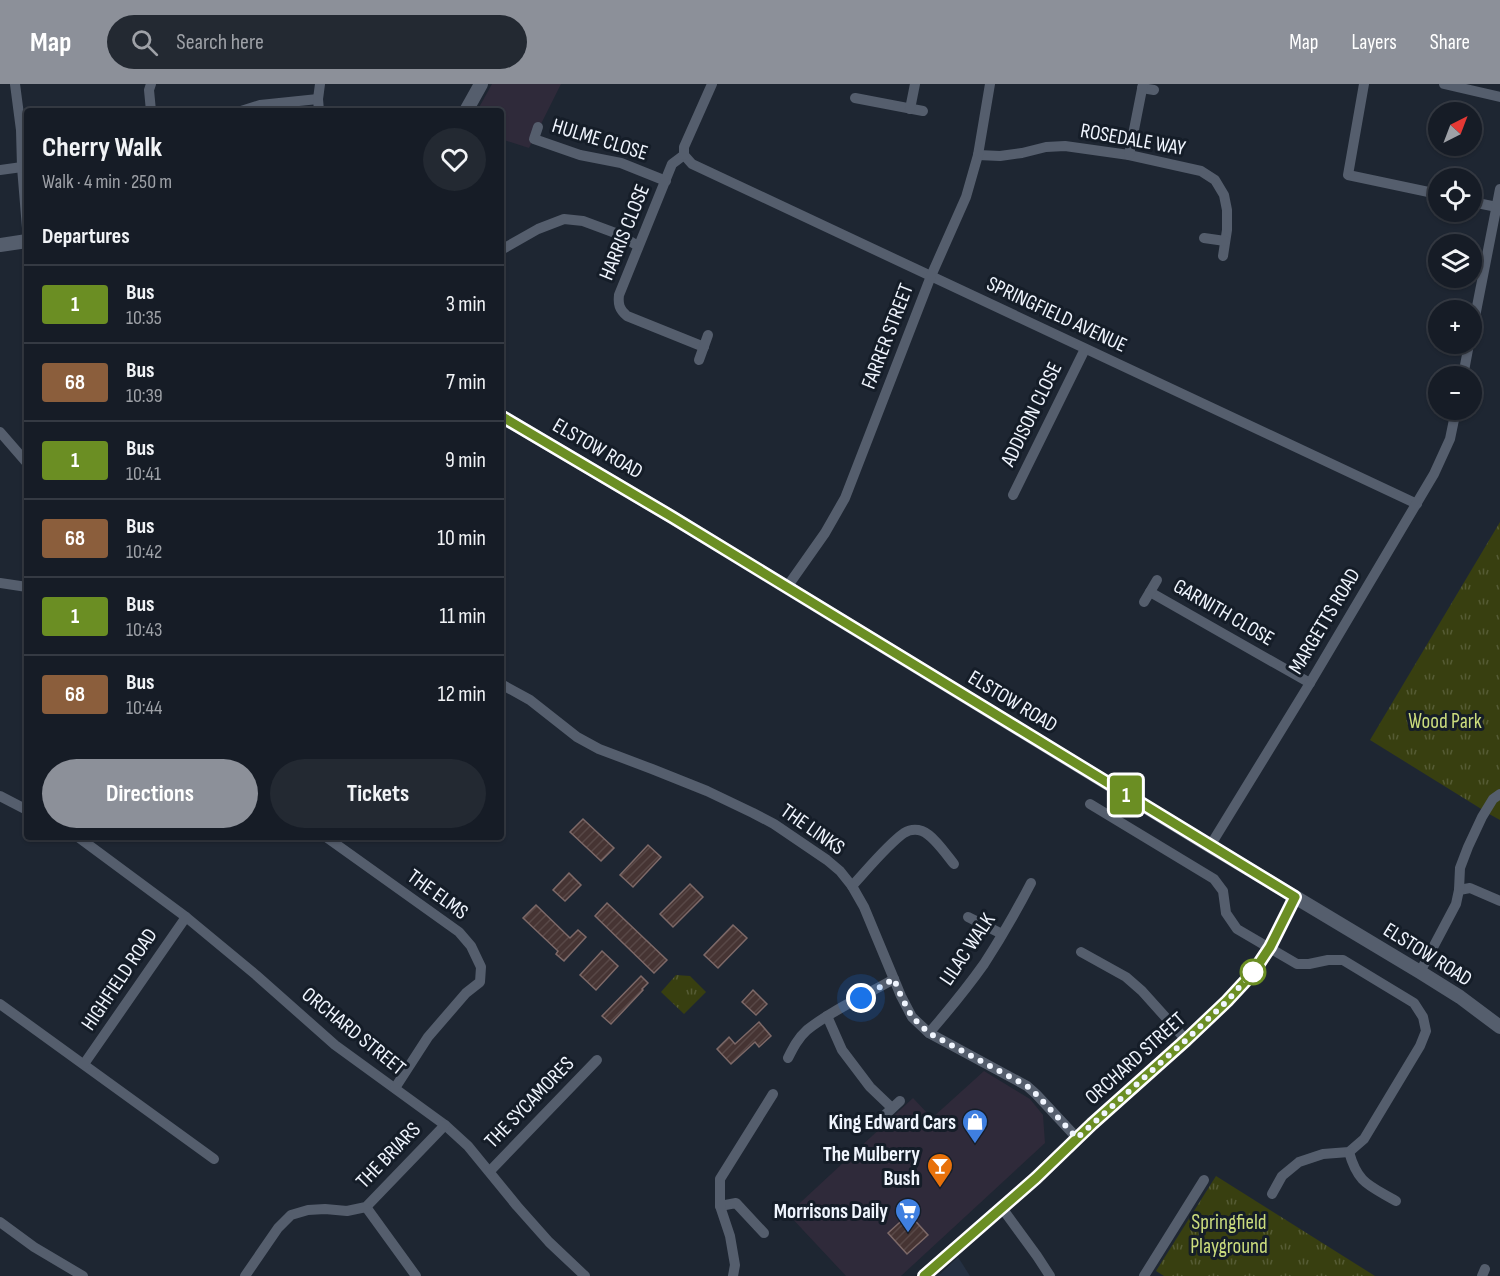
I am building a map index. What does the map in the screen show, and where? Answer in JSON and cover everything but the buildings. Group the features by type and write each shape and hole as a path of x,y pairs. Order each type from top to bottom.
{"street":[{"path":"15,84 21,130 24,191"},
{"path":"151,84 149,90 151,108"},
{"path":"319,108 320,84"},
{"path":"468,108 481,84"},
{"name":"HARRIS CLOSE","path":"704,347 627,316 618,303 638,246 672,164 684,155 684,147 712,84"},
{"path":"910,109 915,84"},
{"name":"FARRER STREET","path":"787,587 825,533 845,498 931,276 966,197 978,154 990,84"},
{"path":"1364,84 1348,175 1428,192"},
{"path":"1444,84 1500,97"},
{"path":"1129,155 1143,86 1154,90"},
{"path":"855,98 923,111"},
{"path":"250,108 318,99"},
{"name":"HULME CLOSE","path":"538,128 534,139 580,155 621,163 666,182"},
{"name":"ROSEDALE WAY","path":"978,154 1000,156 1046,147 1065,146 1129,155 1201,171 1215,180 1224,195 1227,210 1223,256"},
{"name":"SPRINGFIELD AVENUE","path":"684,155 692,164 1084,350 1417,504"},
{"path":"0,170 22,167"},
{"path":"1479,300 1500,189"},
{"path":"1482,204 1497,207"},
{"path":"504,248 538,229 564,219 583,222 618,234 638,246"},
{"path":"1204,238 1225,241"},
{"path":"0,245 24,241"},
{"path":"699,360 708,335"},
{"name":"ADDISON CLOSE","path":"1013,495 1084,350"},
{"name":"ELSTOW ROAD","path":"504,418 672,517 1420,972 1460,997 1500,1027"},
{"name":"MARGETTS ROAD","path":"1210,846 1417,504 1450,439 1454,420"},
{"path":"0,432 24,460"},
{"name":"GARNITH CLOSE","path":"1157,580 1147,597 1310,683"},
{"path":"0,583 24,587"},
{"name":"THE LINKS","path":"504,686 530,700 577,737 599,749 707,791 774,824 827,860 852,886 864,907 912,1017 929,1033 1027,1086 1077,1138"},
{"path":"1420,972 1456,904 1460,867 1468,847 1482,817 1493,799 1500,794"},
{"path":"0,796 24,808"},
{"path":"1090,804 1214,879 1223,891 1226,914 1237,929 1297,964 1343,960 1414,1003 1423,1017 1426,1031 1420,1046 1364,1139 1349,1152 1323,1154 1299,1162 1282,1176 1272,1194"},
{"path":"1100,824 1107,815"},
{"path":"852,886 905,832 914,830 923,831 930,836 954,864"},
{"name":"ORCHARD STREET","path":"82,840 186,917 335,1045 445,1125 468,1146 549,1242 585,1276"},
{"name":"THE ELMS","path":"330,840 459,932 471,946 481,967 480,982 466,993 428,1036 395,1089"},
{"name":"LILAC WALK","path":"929,1033 984,963 1002,934 1025,907 1031,883"},
{"path":"1459,890 1470,888 1500,901"},
{"name":"ORCHARD STREET","path":"924,1276 1036,1178 1227,1001 1252,974 1270,947 1295,897"},
{"name":"HIGHFIELD ROAD","path":"84,1064 186,917"},
{"path":"968,917 1002,934"},
{"path":"1081,952 1126,977 1143,991 1186,1040"},
{"path":"788,1058 794,1045 806,1031 827,1016 894,979"},
{"name":"HIGHFIELD ROAD","path":"0,1004 214,1160"},
{"path":"827,1016 843,1050 870,1086 892,1108"},
{"name":"THE SYCAMORES","path":"490,1171 597,1060"},
{"path":"732,1276 735,1265 730,1236 720,1206 720,1179 773,1094"},
{"name":"THE BRIARS","path":"246,1276 278,1227 291,1215 308,1210 347,1211 366,1207 445,1125"},
{"path":"1349,1152 1354,1169 1365,1183 1396,1201"},
{"path":"1144,1276 1204,1180"},
{"path":"720,1206 736,1203 764,1233"},
{"path":"366,1207 416,1276"},
{"path":"1002,1208 1050,1276"},
{"path":"0,1222 34,1247 83,1276"}],"shaded area":[{"path":"492,84 561,84 529,148 504,140 504,108 479,108"},
{"path":"984,1071 1030,1099 1043,1115 1045,1143 901,1276 846,1276 788,1214 913,1098 932,1118"},
{"path":"958,1257 970,1276 938,1276"}],"green space":[{"name":"Wood Park","path":"1500,522 1500,820 1370,740"},
{"path":"676,975 690,976 706,992 684,1014 661,992"},
{"name":"Springfield Playground","path":"1216,1176 1375,1276 1164,1276 1156,1271"}],"bus line":[{"name":"1","path":"504,418 672,517 1295,897 1270,947 1252,974 1227,1001 1036,1178 924,1276"}],"place":[{"name":"King Edward Cars","path":"975,1145"},
{"name":"The Mulberry Bush","path":"940,1189"},
{"name":"Morrisons Daily","path":"908,1234"}],"route":[{"path":"861,998 894,979 912,1017 929,1033 1027,1086 1077,1138 1186,1040 1227,1001 1253,972"}]}
